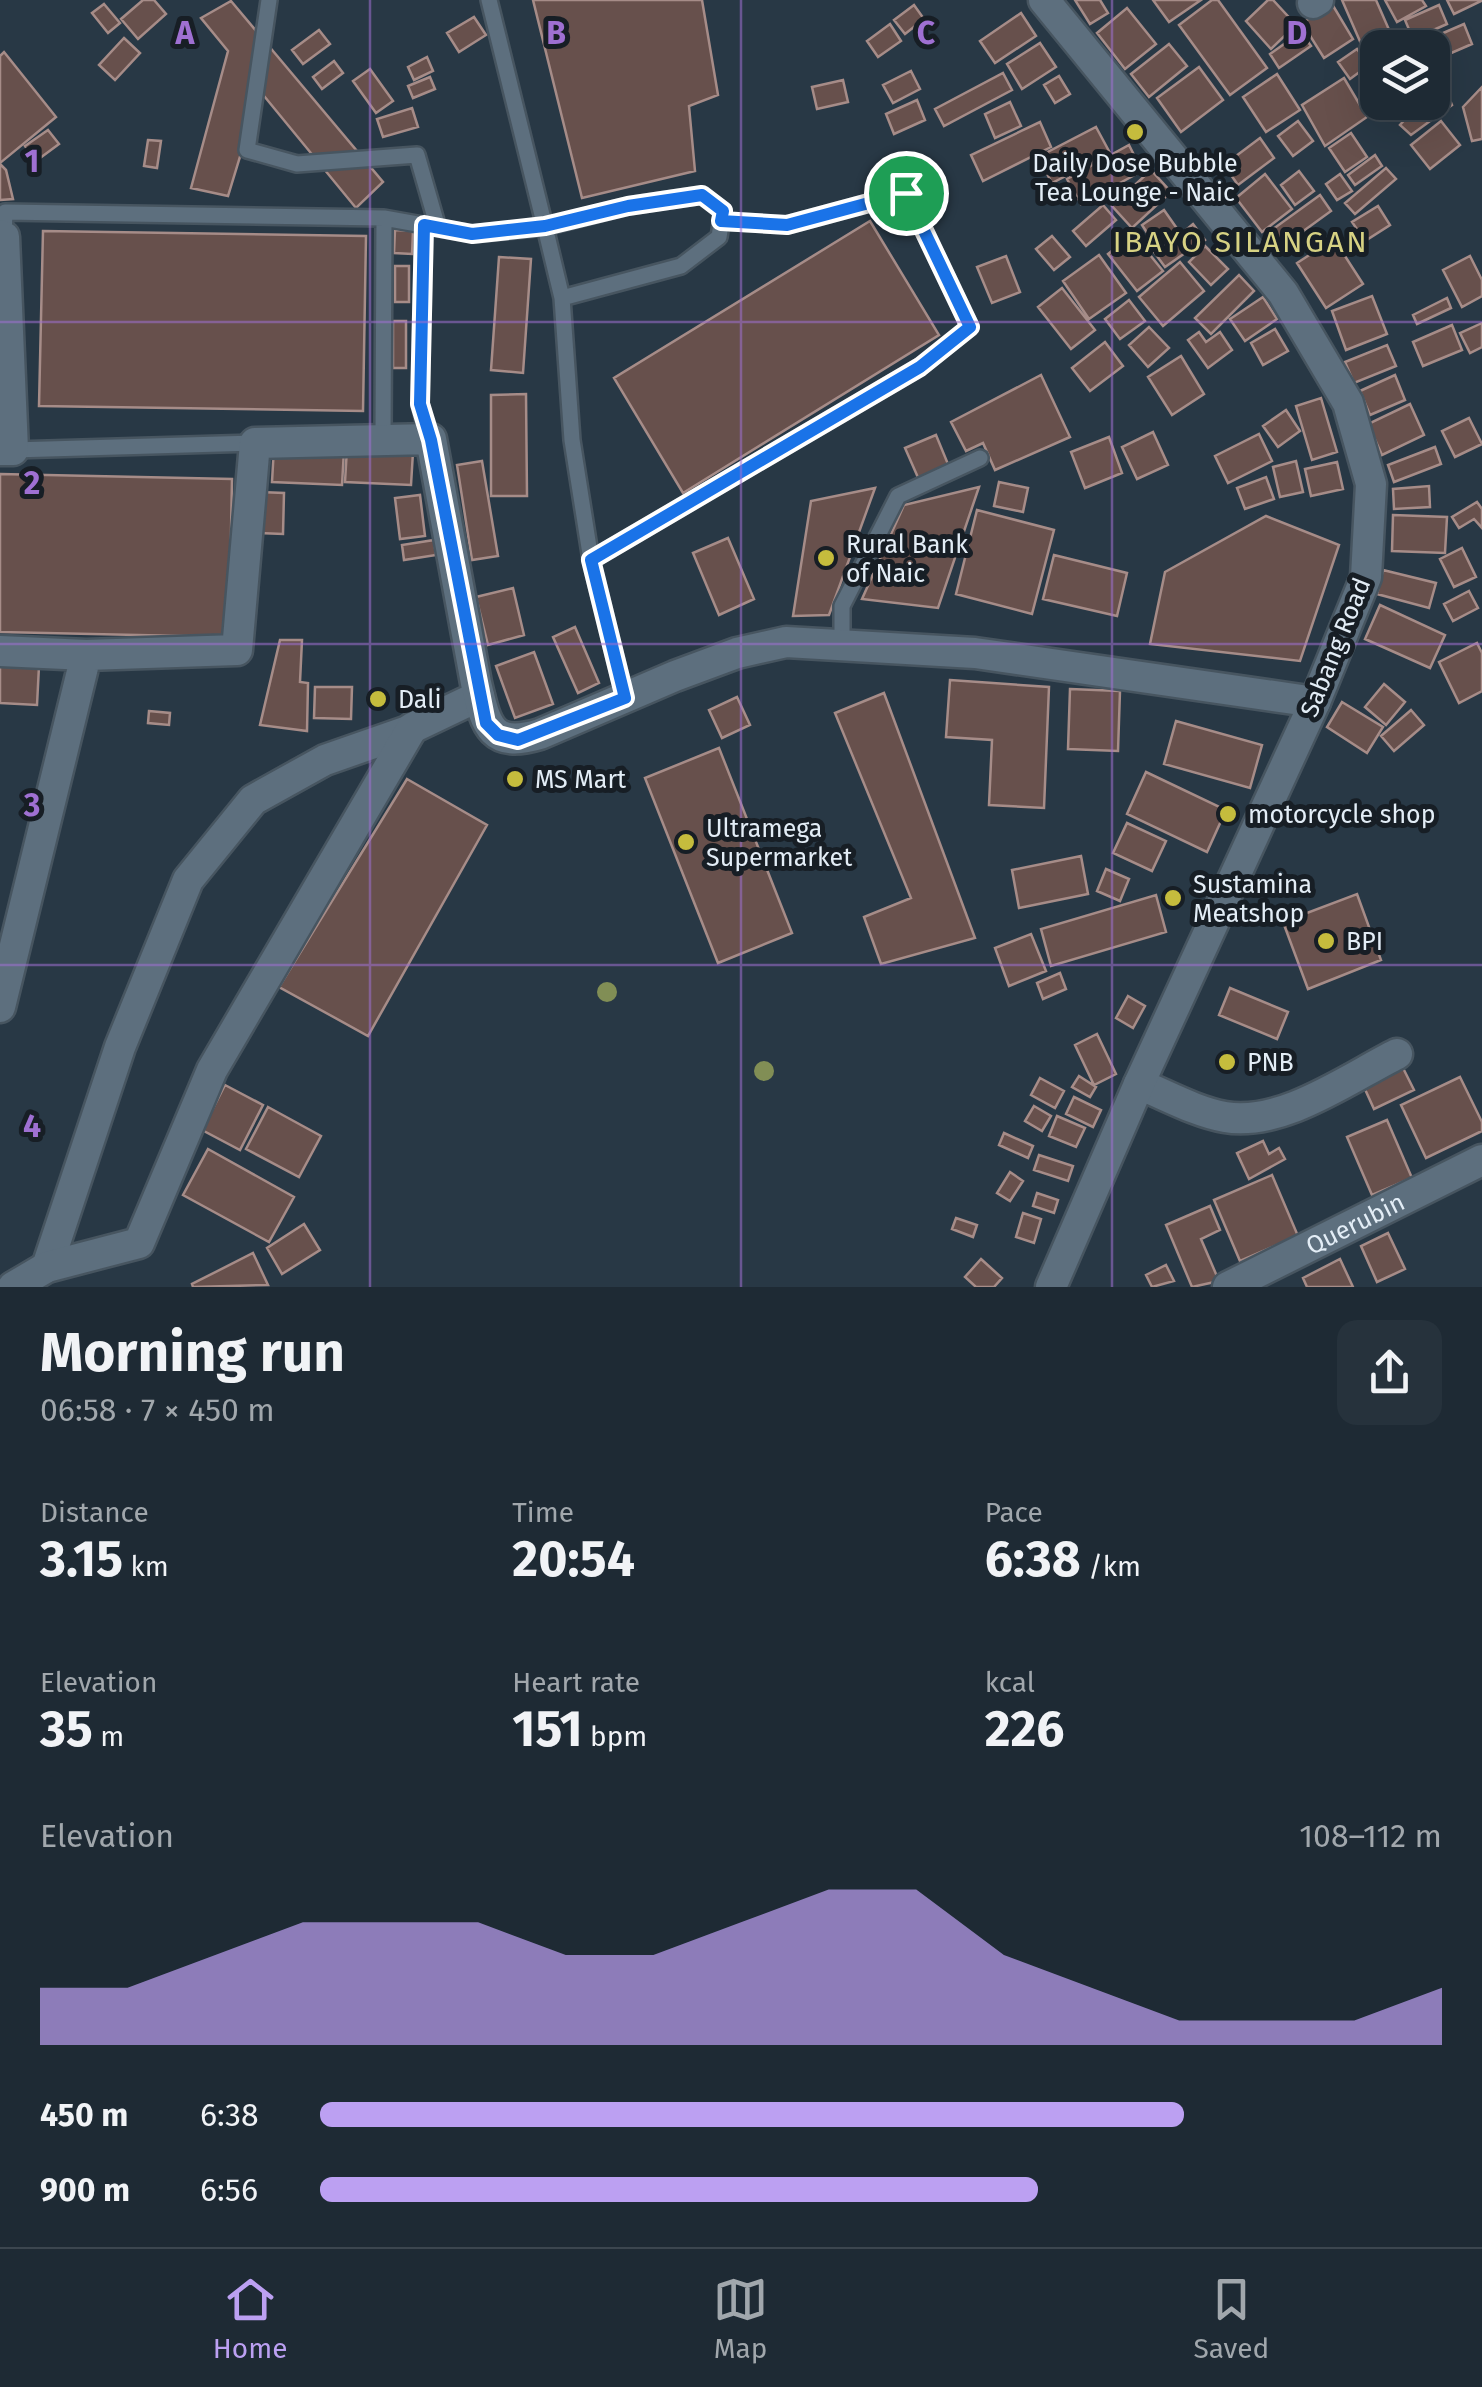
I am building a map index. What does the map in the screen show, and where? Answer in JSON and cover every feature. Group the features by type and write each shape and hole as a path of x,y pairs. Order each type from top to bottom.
{"street":[{"name":"Sabang Road","path":"1044,0 1283,293 1348,403 1372,484 1366,577 1316,702 1138,1084 1051,1287"},
{"path":"2,236 6,450"},
{"path":"0,650 86,656 238,650 255,443 428,440 479,696 486,723 498,735 518,740 737,654 786,642 842,643 1064,664 1316,702"},
{"path":"0,1007 86,656"},
{"path":"47,1267 120,1047 188,880 254,800 325,760 411,730 479,696"},
{"path":"14,1287 47,1267 140,1243 212,1070 411,730"},
{"path":"1138,1084 1227,1118 1262,1115 1298,1104 1397,1054"},
{"name":"Querubin","path":"1228,1287 1482,1160"}],"lane":[{"path":"269,0 247,150 297,164 417,156 438,228 472,234 545,226 628,206 702,195 723,211 718,237 681,266 562,298"},
{"path":"489,0 562,298 572,440 591,560 625,698"},
{"path":"591,560 920,367 970,327 906,193 787,225 721,221"},
{"path":"2,236 4,212 384,218 448,230"},
{"path":"382,440 384,218"},
{"path":"424,225 420,404 428,440"},
{"path":"6,450 255,443"},
{"path":"842,643 842,606 898,496 980,458"}],"building":[{"path":"143,0 154,0 166,14 138,39 121,19"},
{"path":"533,0 702,0 718,95 689,106 695,171 582,198"},
{"path":"1075,0 1100,0 1108,13 1090,24"},
{"path":"1153,0 1201,0 1169,22"},
{"path":"1212,0 1218,0 1267,68 1230,95 1179,25"},
{"path":"1268,0 1273,0 1296,25 1271,49 1246,21"},
{"path":"1342,0 1376,0 1389,30 1360,30 1360,41"},
{"path":"1385,0 1422,0 1426,6 1397,22"},
{"path":"1447,0 1481,0 1481,1 1454,14"},
{"path":"231,1 383,182 356,208 260,91 228,196 191,188 228,51 201,18"},
{"path":"104,4 120,23 108,33 92,13"},
{"path":"1332,4 1353,39 1324,58 1302,23"},
{"path":"914,5 924,19 905,34 894,20"},
{"path":"1439,5 1447,24 1433,30 1409,30 1405,20"},
{"path":"1127,8 1156,44 1125,69 1097,33"},
{"path":"1021,13 1036,36 995,63 980,41"},
{"path":"474,17 486,35 459,52 447,33"},
{"path":"890,24 901,41 878,57 867,41"},
{"path":"1464,24 1472,44 1450,54 1450,30"},
{"path":"319,30 330,44 303,64 292,50"},
{"path":"1301,32 1311,46 1279,68 1270,54"},
{"path":"124,38 140,53 115,80 99,65"},
{"path":"1040,43 1056,67 1022,89 1007,64"},
{"path":"1169,44 1187,66 1149,97 1131,74"},
{"path":"1357,49 1360,72 1350,79 1338,62"},
{"path":"4,52 56,117 0,163 0,56"},
{"path":"427,57 433,71 414,80 408,67"},
{"path":"334,61 343,73 322,89 313,77"},
{"path":"1199,67 1223,100 1181,132 1157,98"},
{"path":"370,69 393,101 376,113 353,81"},
{"path":"911,71 920,89 893,103 883,85"},
{"path":"1003,73 1012,90 944,126 935,109"},
{"path":"1277,74 1300,110 1266,132 1243,97"},
{"path":"1059,76 1070,94 1055,103 1044,85"},
{"path":"430,77 435,89 413,98 408,86"},
{"path":"1344,78 1360,105 1363,120 1325,146 1302,105"},
{"path":"843,80 848,102 817,109 812,87"},
{"path":"1482,87 1482,139 1472,141 1463,107"},
{"path":"917,100 925,120 894,134 886,114"},
{"path":"1010,102 1021,126 995,138 985,114"},
{"path":"412,108 418,127 383,137 377,119"},
{"path":"1405,120 1432,120 1411,135 1400,125"},
{"path":"1298,121 1313,141 1293,156 1278,136"},
{"path":"1441,121 1460,145 1430,169 1411,145"},
{"path":"1040,122 1051,147 983,181 971,155"},
{"path":"1096,127 1110,153 1052,183 1038,157"},
{"path":"48,130 59,144 36,161 25,146"},
{"path":"1351,133 1367,157 1345,172 1329,148"},
{"path":"1260,138 1274,158 1238,185 1224,165"},
{"path":"148,140 161,141 157,168 144,166"},
{"path":"1129,145 1142,171 1081,204 1067,179"},
{"path":"1375,155 1382,166 1355,185 1348,175"},
{"path":"0,164 6,170 13,199 0,200"},
{"path":"1386,168 1396,179 1355,214 1345,203"},
{"path":"1151,170 1171,192 1132,228 1112,206"},
{"path":"1299,171 1314,191 1295,205 1281,185"},
{"path":"1265,174 1292,209 1262,232 1236,198"},
{"path":"1340,174 1352,191 1337,200 1326,184"},
{"path":"1320,195 1331,211 1280,248 1269,232"},
{"path":"1103,205 1116,220 1086,246 1073,231"},
{"path":"1378,206 1390,225 1365,241 1352,222"},
{"path":"1164,210 1178,230 1155,245 1142,225"},
{"path":"870,221 939,335 683,493 614,378"},
{"path":"1193,224 1205,240 1193,249 1181,234"},
{"path":"395,230 413,231 412,254 394,253"},
{"path":"43,231 366,236 363,411 39,406"},
{"path":"1133,234 1163,271 1137,291 1108,254"},
{"path":"1178,235 1188,251 1165,267 1154,252"},
{"path":"1052,236 1070,257 1054,270 1036,249"},
{"path":"1334,239 1363,284 1326,308 1297,263"},
{"path":"1205,246 1228,269 1211,285 1189,262"},
{"path":"1099,255 1126,293 1089,319 1063,281"},
{"path":"1006,256 1020,292 992,303 977,267"},
{"path":"1470,256 1482,280 1482,296 1462,307 1443,270"},
{"path":"499,257 531,259 523,373 491,370"},
{"path":"1180,262 1204,291 1163,326 1139,297"},
{"path":"395,266 409,266 409,302 395,302"},
{"path":"1239,275 1254,291 1211,334 1195,318"},
{"path":"1062,288 1095,330 1071,349 1038,307"},
{"path":"1372,296 1387,334 1346,350 1332,311"},
{"path":"1263,297 1277,319 1245,341 1230,319"},
{"path":"1447,298 1451,308 1417,324 1413,315"},
{"path":"1129,300 1145,321 1120,339 1105,319"},
{"path":"393,321 406,321 406,368 393,368"},
{"path":"1482,323 1482,347 1470,353 1460,333"},
{"path":"1452,325 1462,350 1423,366 1413,342"},
{"path":"1149,327 1169,348 1148,367 1129,345"},
{"path":"1275,329 1288,351 1263,365 1251,343"},
{"path":"1199,332 1206,342 1220,332 1232,350 1208,368 1188,340"},
{"path":"1105,342 1123,366 1090,391 1072,368"},
{"path":"1387,345 1396,366 1354,383 1345,362"},
{"path":"1181,356 1204,394 1172,415 1148,377"},
{"path":"1041,375 1070,437 995,470 983,443 966,451 951,422"},
{"path":"1395,375 1405,400 1370,415 1360,391"},
{"path":"526,394 527,496 491,496 491,395"},
{"path":"1321,398 1337,452 1312,460 1296,406"},
{"path":"1410,404 1424,435 1382,455 1368,424"},
{"path":"1286,410 1300,431 1278,447 1263,426"},
{"path":"1469,418 1482,444 1455,457 1442,431"},
{"path":"1153,432 1168,465 1137,479 1122,447"},
{"path":"1259,434 1272,461 1228,483 1215,456"},
{"path":"936,435 950,469 920,482 905,448"},
{"path":"1109,437 1122,473 1085,488 1071,452"},
{"path":"274,447 344,450 342,485 272,482"},
{"path":"1435,447 1441,464 1394,482 1388,465"},
{"path":"347,448 413,452 411,485 345,482"},
{"path":"482,461 498,556 472,560 457,465"},
{"path":"1296,461 1303,492 1280,497 1273,467"},
{"path":"1337,462 1343,489 1311,496 1305,469"},
{"path":"0,474 232,479 229,637 0,632"},
{"path":"1266,477 1274,499 1245,509 1237,488"},
{"path":"999,482 1028,488 1023,512 994,506"},
{"path":"1429,486 1430,507 1394,509 1393,489"},
{"path":"979,487 938,608 862,599 904,505"},
{"name":"Rural Bank of Naic","path":"875,488 829,615 793,616 811,501"},
{"path":"260,492 284,493 283,534 259,533"},
{"path":"420,495 425,536 400,539 395,498"},
{"path":"1477,502 1482,509 1482,528 1474,519 1459,528 1452,517"},
{"path":"977,510 1054,530 1032,614 956,594"},
{"path":"1393,515 1447,517 1445,553 1392,551"},
{"path":"1266,516 1339,545 1300,661 1150,644 1165,572"},
{"path":"728,538 754,599 719,615 693,553"},
{"path":"434,540 436,555 404,560 402,545"},
{"path":"1462,548 1476,577 1454,587 1440,559"},
{"path":"1054,555 1127,573 1117,616 1043,599"},
{"path":"1383,570 1436,583 1429,608 1377,594"},
{"path":"513,588 524,635 488,645 476,597"},
{"path":"1469,591 1478,608 1453,621 1444,604"},
{"path":"1380,605 1445,635 1430,668 1365,639"},
{"path":"575,627 599,683 578,693 553,637"},
{"path":"280,640 302,640 300,682 308,683 307,731 260,725"},
{"path":"1477,643 1482,653 1482,691 1459,703 1439,662"},
{"path":"534,652 553,704 515,718 496,666"},
{"path":"0,665 39,666 37,705 0,703"},
{"path":"950,680 1049,687 1044,808 989,805 992,740 946,737"},
{"path":"1384,684 1405,702 1386,725 1365,707"},
{"path":"315,687 352,687 351,719 314,718"},
{"path":"1070,689 1120,691 1118,751 1068,749"},
{"path":"884,693 975,938 881,964 864,917 911,898 835,713"},
{"path":"737,697 750,725 722,738 709,710"},
{"path":"1342,702 1383,727 1367,753 1327,727"},
{"path":"1411,710 1424,725 1394,751 1381,736"},
{"path":"149,711 170,713 169,725 148,723"},
{"path":"1176,721 1262,745 1250,788 1164,764"},
{"path":"719,748 792,933 718,963 645,778"},
{"path":"1146,772 1226,810 1207,852 1127,814"},
{"path":"407,779 487,825 368,1036 279,987"},
{"path":"1127,823 1166,841 1152,871 1113,853"},
{"path":"1081,856 1088,894 1019,908 1012,870"},
{"path":"1106,869 1129,879 1120,901 1097,891"},
{"path":"1357,894 1381,960 1308,989 1283,922"},
{"path":"1156,895 1166,932 1051,966 1041,929"},
{"path":"1031,934 1046,971 1009,986 995,948"},
{"path":"1060,973 1066,989 1043,999 1037,983"},
{"path":"1230,988 1288,1012 1277,1039 1219,1015"},
{"path":"1128,996 1145,1006 1133,1028 1116,1018"},
{"path":"1097,1034 1116,1074 1094,1085 1075,1045"},
{"path":"1398,1058 1414,1090 1374,1109 1359,1076"},
{"path":"1079,1076 1096,1087 1090,1097 1072,1087"},
{"path":"1460,1077 1482,1122 1482,1131 1426,1158 1401,1105"},
{"path":"1040,1078 1064,1091 1055,1108 1031,1095"},
{"path":"225,1085 263,1105 240,1150 202,1130"},
{"path":"1074,1097 1101,1110 1093,1127 1066,1114"},
{"path":"1034,1106 1051,1116 1042,1131 1025,1121"},
{"path":"268,1107 321,1136 299,1177 246,1149"},
{"path":"1057,1116 1085,1128 1076,1147 1049,1136"},
{"path":"1387,1120 1412,1178 1372,1195 1347,1137"},
{"path":"1004,1133 1033,1146 1028,1158 999,1145"},
{"path":"1263,1141 1269,1154 1279,1148 1285,1159 1249,1179 1237,1153"},
{"path":"208,1149 294,1197 269,1242 183,1195"},
{"path":"1039,1155 1073,1166 1068,1181 1034,1170"},
{"path":"1010,1172 1023,1181 1010,1201 997,1193"},
{"path":"1272,1175 1298,1236 1240,1261 1214,1200"},
{"path":"1037,1193 1058,1200 1054,1213 1033,1206"},
{"path":"1210,1206 1220,1230 1201,1239 1219,1281 1192,1287 1166,1225"},
{"path":"1023,1213 1041,1219 1034,1243 1016,1237"},
{"path":"956,1218 977,1225 973,1237 952,1229"},
{"path":"304,1224 320,1250 282,1274 267,1248"},
{"path":"1388,1233 1405,1269 1377,1282 1361,1246"},
{"path":"253,1253 268,1285 193,1287 192,1284"},
{"path":"981,1259 1002,1278 994,1287 976,1287 965,1277"},
{"path":"1340,1259 1353,1287 1307,1287 1303,1278"},
{"path":"1166,1265 1174,1281 1152,1287 1146,1275"}],"place":[{"name":"Daily Dose Bubble Tea Lounge - Naic","path":"1135,132"},
{"name":"Rural Bank of Naic","path":"826,558"},
{"name":"Dali","path":"378,699"},
{"name":"MS Mart","path":"515,779"},
{"name":"motorcycle shop","path":"1228,814"},
{"name":"Ultramega Supermarket","path":"686,842"},
{"name":"Sustamina Meatshop","path":"1173,898"},
{"name":"BPI","path":"1326,941"},
{"name":"PNB","path":"1227,1062"}],"district":[{"name":"IBAYO SILANGAN","path":"1241,242"}],"route":[{"path":"906,193 970,327 920,367 591,560 625,698 540,734 518,740 498,735 486,723 476,683 431,440 420,404 424,225 472,234 545,226 628,206 702,195 723,211 721,221 787,225 906,193"}]}
